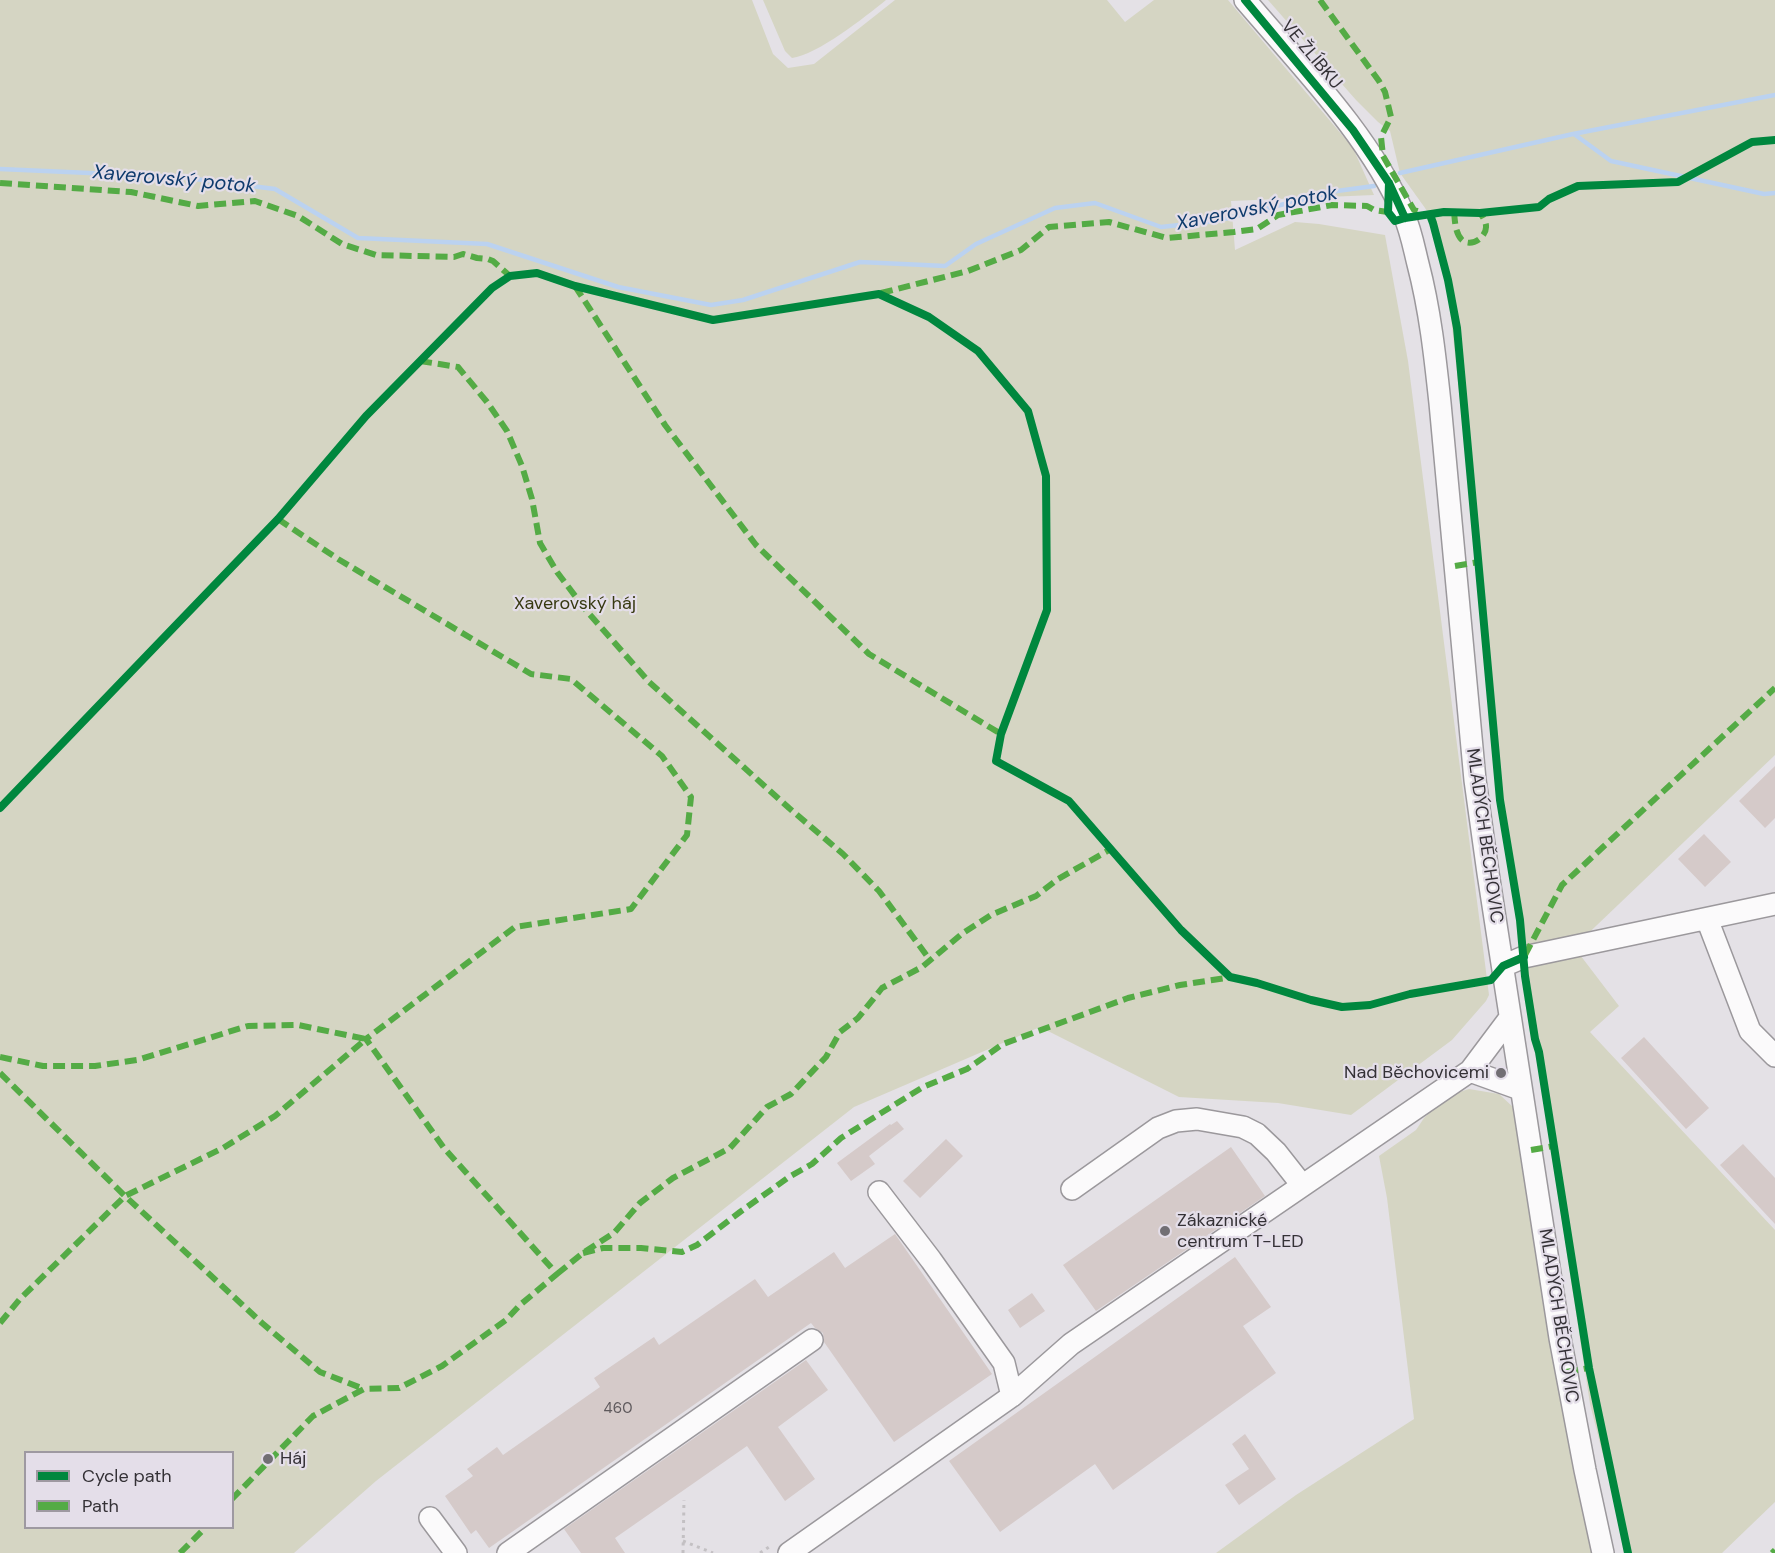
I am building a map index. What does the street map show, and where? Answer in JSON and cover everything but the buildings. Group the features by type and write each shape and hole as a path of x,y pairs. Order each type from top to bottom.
{"street":[{"name":"VE ŽLÍBKU","path":"1245,0 1353,130"},
{"name":"MLADÝCH BĚCHOVIC","path":"1353,130 1389,183 1405,218 1426,296 1434,341 1475,780 1509,1019 1566,1372 1603,1553"},
{"path":"1503,966 1524,957 1775,904"},
{"path":"1707,919 1750,1030 1775,1056"},
{"path":"789,1553 1012,1396 1071,1344 1470,1071 1509,1019"},
{"path":"1470,1071 1520,1089"},
{"path":"1072,1189 1158,1128 1176,1121 1197,1119 1243,1126 1257,1134 1276,1152 1302,1185"},
{"path":"879,1192 931,1260 1004,1363 1012,1396"},
{"path":"508,1553 812,1340"},
{"path":"430,1518 456,1553"}],"path":[{"path":"683,1553 684,1500"},
{"path":"683,1541 713,1553"}],"green space":[{"name":"Xaverovský háj","path":"0,0 752,0 773,54 788,68 814,64 895,0 1107,0 1125,22 1154,0 1228,0 1353,148 1374,195 1231,201 1235,250 1295,222 1385,235 1408,361 1489,995 1486,1001 1452,1040 1351,1115 1278,1103 1179,1097 1040,1027 854,1107 376,1481 294,1553 0,1553"},
{"path":"763,0 886,0 827,43 792,58 785,51"},
{"path":"1268,0 1775,0 1775,755 1574,947 1619,1006 1590,1032 1775,1230 1775,1502 1722,1553 1628,1553 1590,1404 1517,929 1447,280 1430,215 1400,173 1390,131 1356,100"},
{"path":"1469,1089 1499,1094 1513,1107 1554,1357 1595,1553 1216,1553 1296,1495 1414,1419 1387,1198 1379,1156 1416,1130 1440,1102"}],"waterway":[{"name":"Xaverovský potok","path":"1400,173 1573,134 1775,95"},
{"path":"1574,134 1611,161 1764,194 1775,193"},
{"name":"Xaverovský potok","path":"0,169 179,177 275,189 358,238 487,244 618,287 711,305 743,300 860,262 945,266 976,244 1055,208 1095,203 1161,227 1216,221 1337,191 1374,186"}],"marked path":[{"path":"1320,0 1385,92 1391,117 1381,137 1383,156 1414,210 1423,213"},
{"path":"0,183 131,192 198,206 255,201 298,216 342,244 376,255 454,257 463,254 493,261 510,276"},
{"path":"881,293 968,271 1021,250 1049,227 1109,222 1167,238 1257,229 1278,215 1332,205 1367,206 1374,210 1388,212"},
{"path":"1454,212 1458,234 1462,240 1470,243 1478,240 1486,230 1480,213"},
{"path":"575,286 665,425 756,545 869,654 1001,734"},
{"path":"420,361 458,367 507,431 522,466 532,499 540,543 557,572 585,609 649,682 843,854 879,891 930,960"},
{"path":"278,519 338,559 531,674 571,679 662,756 691,797 687,835 631,909 515,927 366,1039 444,1148 557,1274 506,1320 442,1366 399,1388 364,1389"},
{"path":"1455,566 1479,562"},
{"path":"1525,955 1562,885 1775,688"},
{"path":"557,1274 583,1253 614,1233 640,1203 673,1178 730,1148 767,1107 791,1094 826,1057 840,1032 858,1018 882,988 922,967 963,933 991,915 1036,896 1058,879 1111,849"},
{"path":"583,1253 603,1248 641,1248 682,1252 697,1245 789,1177 812,1164 841,1138 923,1087 967,1069 1003,1044 1128,998 1180,985 1232,977"},
{"path":"0,1057 43,1066 95,1066 137,1060 248,1026 298,1025 366,1039"},
{"path":"0,1323 20,1299 125,1196 223,1148 275,1116 366,1039"},
{"path":"0,1073 125,1196 262,1323 320,1372 364,1389 313,1416 234,1497"},
{"path":"1531,1150 1554,1146"},
{"path":"1566,1372 1589,1368"},
{"path":"180,1553 204,1529"},
{"path":"1772,1553 1775,1550"}],"cycle path":[{"path":"1245,0 1353,130 1389,183 1405,218"},
{"path":"1389,183 1388,212 1395,221 1444,212 1480,213 1539,207 1549,199 1578,186 1678,182 1752,142 1775,140"},
{"path":"1430,215 1448,280 1457,328 1500,800 1520,920 1525,976 1589,1368 1628,1553"},
{"path":"0,808 278,519 366,416 492,288 510,276 537,273 575,286 713,320 879,294 929,317 978,351 1028,411 1046,476 1047,610 1001,734 996,761 1069,801 1181,930 1230,977 1342,1007 1370,1005 1410,994 1491,980 1503,966 1524,957"}],"place":[{"name":"Nad Běchovicemi","path":"1501,1073"},
{"name":"Zákaznické centrum T-LED","path":"1165,1231"},
{"name":"Háj","path":"268,1459"}]}
